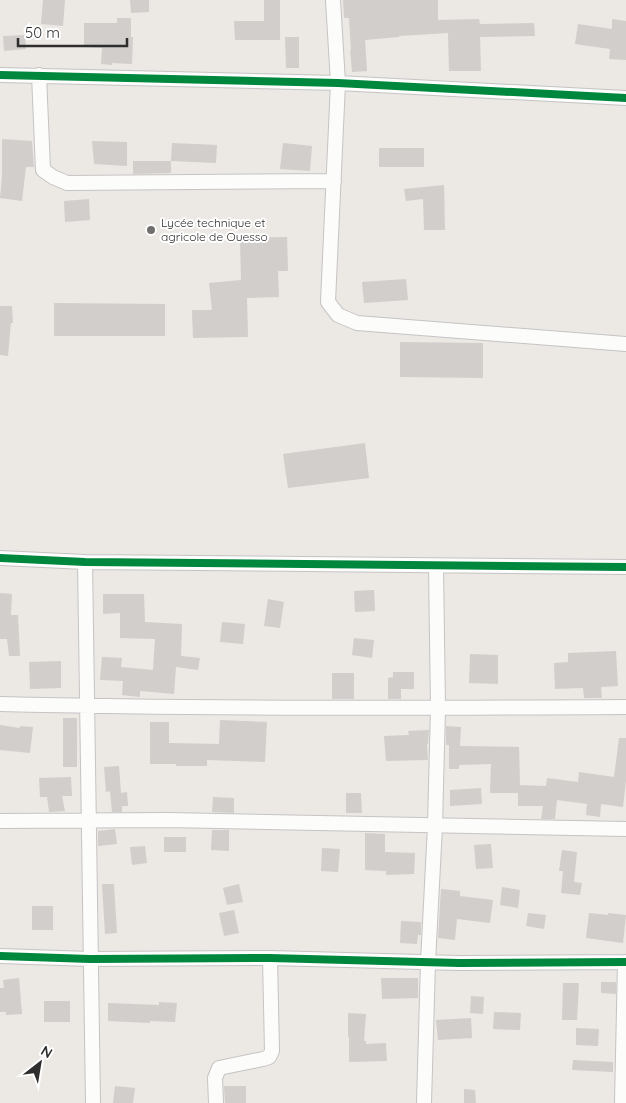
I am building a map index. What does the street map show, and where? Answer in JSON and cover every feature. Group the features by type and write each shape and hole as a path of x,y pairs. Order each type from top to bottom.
{"street":[{"path":"333,0 338,83 328,302 338,315 356,324 626,344"},
{"path":"0,75 338,83 626,98"},
{"path":"39,76 43,170 52,178 67,183 334,181"},
{"path":"0,558 85,562 626,568"},
{"path":"85,562 93,1103"},
{"path":"424,1103 438,708 436,566"},
{"path":"0,704 438,708 626,707"},
{"path":"0,821 168,820 626,829"},
{"path":"0,956 90,959 270,958 428,962 625,962 622,1103"},
{"path":"216,1103 215,1078 218,1068 263,1059 269,1057 272,1051 270,958"}],"building":[{"path":"43,0 65,0 63,26 41,24"},
{"path":"130,0 149,0 149,12 131,13"},
{"path":"264,0 280,0 280,40 235,40 234,21 264,21"},
{"path":"343,0 438,0 438,20 479,19 480,24 534,23 535,36 480,37 481,71 449,71 448,33 365,40 367,71 352,72 349,18 344,18"},
{"path":"117,18 131,18 131,37 133,37 132,64 101,64 102,48 84,47 84,23 117,23"},
{"path":"612,19 626,21 626,60 609,59 610,49 575,44 578,24 612,29"},
{"path":"25,35 26,49 4,51 3,36"},
{"path":"285,37 299,37 299,68 286,68"},
{"path":"2,139 32,141 34,167 26,167 22,201 0,198"},
{"path":"92,141 127,142 127,166 94,164"},
{"path":"172,143 217,145 216,163 171,161"},
{"path":"283,143 312,146 310,171 280,169"},
{"path":"379,148 424,148 424,167 379,167"},
{"path":"133,161 171,161 171,173 133,174"},
{"path":"444,185 445,230 424,230 423,199 406,201 404,189"},
{"path":"89,199 90,220 65,222 64,201"},
{"path":"287,237 288,271 278,271 279,297 247,298 248,337 193,338 192,310 212,310 209,283 241,280 240,238"},
{"path":"406,279 408,300 364,303 362,282"},
{"path":"54,303 165,304 165,336 54,336"},
{"path":"0,306 12,306 13,323 11,323 8,356 0,355"},
{"path":"400,342 483,343 483,378 400,377"},
{"path":"365,443 369,478 288,488 283,454"},
{"path":"374,590 375,611 355,612 354,591"},
{"path":"0,593 12,594 11,615 18,615 20,656 9,656 7,639 0,639"},
{"path":"103,594 144,594 145,622 182,624 181,656 200,658 198,670 176,667 174,694 140,691 140,697 122,695 123,681 100,680 102,657 122,658 121,667 153,670 155,639 120,638 120,613 103,614"},
{"path":"268,599 284,602 280,628 264,626"},
{"path":"222,622 245,624 243,644 220,642"},
{"path":"354,638 374,640 372,658 352,655"},
{"path":"616,651 618,686 601,687 602,698 584,698 583,688 555,689 554,663 568,662 568,653"},
{"path":"470,654 498,655 498,684 469,683"},
{"path":"61,661 61,688 30,689 29,662"},
{"path":"393,672 414,672 414,689 401,689 401,699 388,699 388,678 393,677"},
{"path":"332,673 354,673 354,699 332,699"},
{"path":"63,718 77,718 77,767 63,767"},
{"path":"220,720 267,722 265,762 207,760 207,766 150,764 150,722 169,722 169,743 219,744"},
{"path":"0,725 20,728 20,726 33,727 30,753 0,750"},
{"path":"446,726 461,727 460,746 519,747 520,785 546,786 547,778 578,782 579,772 614,777 619,738 626,738 626,781 623,807 601,804 600,817 586,815 587,804 557,800 555,819 541,819 543,806 518,806 518,793 490,793 491,764 459,765 459,769 449,769 449,745 446,745"},
{"path":"429,730 427,744 428,760 386,761 384,736 409,735 408,731"},
{"path":"119,766 121,793 127,792 128,806 122,806 122,812 112,812 110,791 106,792 104,767"},
{"path":"71,777 72,796 62,796 65,811 49,812 47,797 40,797 39,778"},
{"path":"481,788 482,804 450,806 450,790"},
{"path":"346,793 361,793 362,813 346,813"},
{"path":"213,797 234,798 234,813 212,812"},
{"path":"115,829 117,844 98,846 98,831"},
{"path":"212,830 229,830 229,851 211,850"},
{"path":"365,833 385,834 385,852 415,853 414,874 386,875 386,871 365,870"},
{"path":"164,837 186,837 186,852 164,852"},
{"path":"491,844 493,868 476,869 474,845"},
{"path":"145,846 147,863 132,865 130,847"},
{"path":"322,848 340,849 338,872 321,871"},
{"path":"562,850 577,852 574,882 582,883 580,895 561,893 563,871 559,871"},
{"path":"102,884 114,884 117,933 105,934"},
{"path":"239,884 243,902 227,905 223,888"},
{"path":"502,887 520,890 518,908 500,905"},
{"path":"441,889 460,891 460,896 493,900 490,923 457,919 455,940 438,938"},
{"path":"32,906 53,906 53,930 32,930"},
{"path":"234,910 239,933 224,936 219,913"},
{"path":"528,913 546,915 544,929 526,926"},
{"path":"589,913 626,915 623,943 586,938"},
{"path":"401,921 421,922 421,935 418,935 417,944 400,943"},
{"path":"19,978 22,1014 6,1015 6,1012 0,1012 0,988 4,988 3,980"},
{"path":"381,978 418,978 418,998 382,999"},
{"path":"601,982 616,982 616,994 601,993"},
{"path":"563,983 579,983 577,1020 562,1020"},
{"path":"471,996 484,997 483,1014 470,1013"},
{"path":"44,1001 70,1001 70,1022 44,1022"},
{"path":"159,1002 177,1003 175,1022 108,1021 108,1003 159,1005"},
{"path":"494,1012 521,1013 520,1030 493,1029"},
{"path":"348,1013 366,1014 364,1041 366,1041 366,1044 386,1043 387,1061 349,1062"},
{"path":"471,1018 472,1038 438,1040 436,1020"},
{"path":"576,1028 599,1029 598,1046 576,1045"},
{"path":"573,1060 613,1062 613,1072 572,1070"},
{"path":"115,1086 135,1088 133,1103 113,1103"},
{"path":"224,1086 246,1086 246,1103 225,1103"},
{"path":"464,1089 475,1090 476,1103 464,1103"}],"cycle path":[{"path":"0,75 338,83 626,98"},
{"path":"0,558 85,562 626,567"},
{"path":"0,956 90,959 270,958 459,963 626,962"}],"place":[{"name":"Lycée technique et agricole de Ouesso","path":"151,230"}]}
